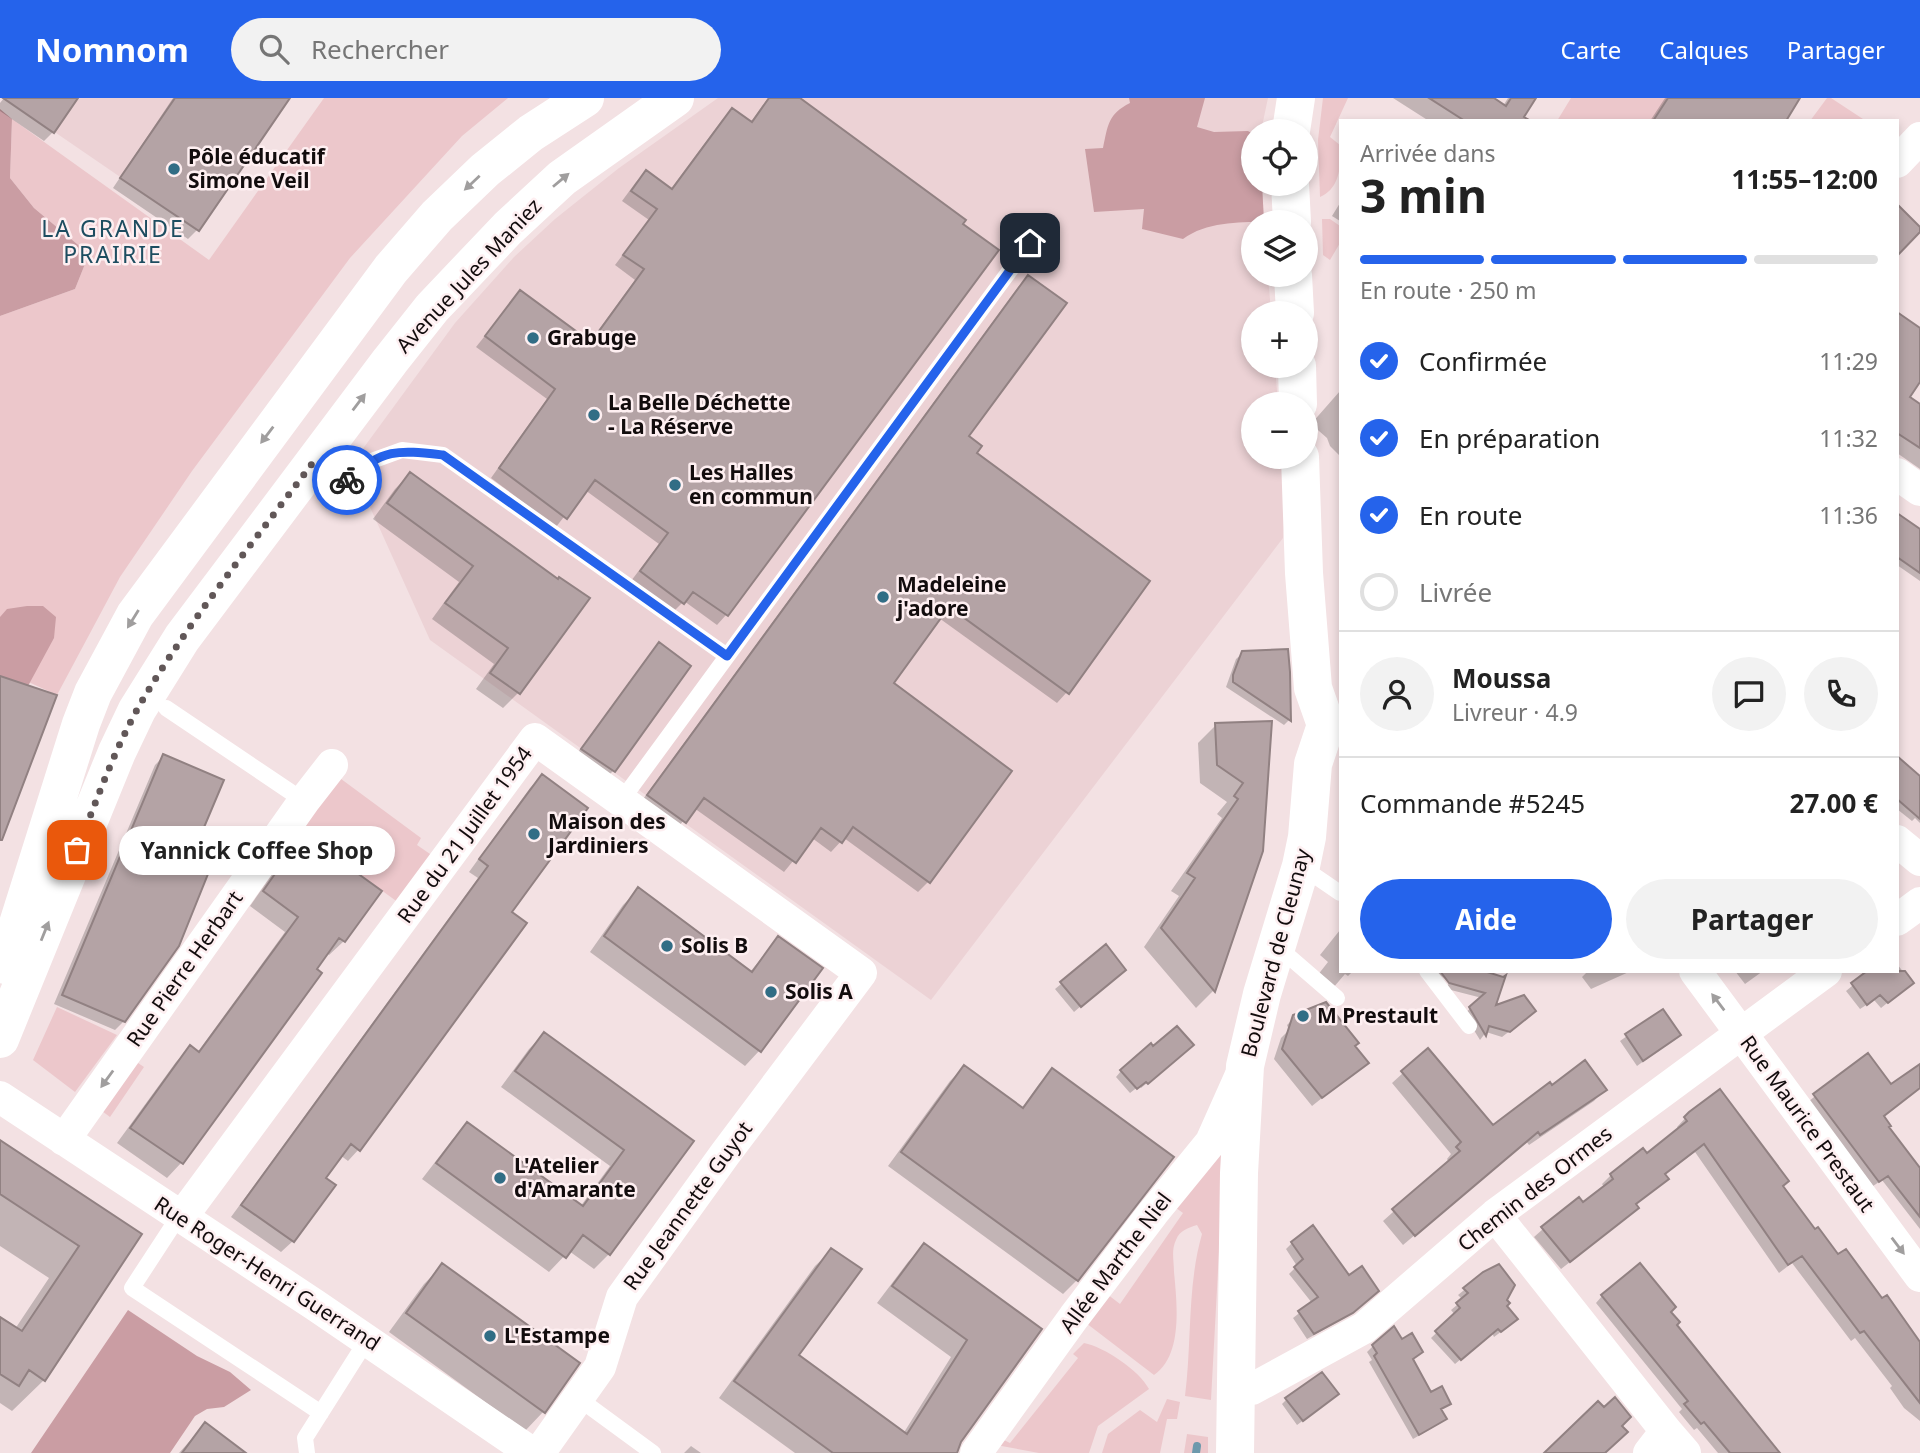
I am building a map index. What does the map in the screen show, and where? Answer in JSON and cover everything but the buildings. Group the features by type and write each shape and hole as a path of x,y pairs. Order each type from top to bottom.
{"main road":[{"path":"0,978 85,714 135,615 346,327 413,242 485,170 531,133 585,98"},
{"name":"Avenue Jules Maniez","path":"0,1039 105,778 137,710 182,638 335,457 432,308 508,228 562,178 675,98"},
{"path":"1293,119 1296,98"},
{"name":"Boulevard de Cleunay","path":"1235,1453 1239,1201 1245,1066 1262,993 1301,866 1307,837 1313,764 1333,726 1313,688 1304,573 1300,469"}],"street":[{"path":"1899,160 1920,138"},
{"path":"1899,475 1920,490"},
{"name":"Rue du 21 Juillet 1954","path":"180,1217 535,739 861,973"},
{"name":"Rue Pierre Herbart","path":"64,1140 303,801 332,765"},
{"path":"1899,843 1920,860"},
{"path":"1899,919 1920,903"},
{"name":"Rue Jeannette Guyot","path":"539,1453 600,1367 622,1297 861,973"},
{"name":"Rue Maurice Prestaut","path":"1696,973 1920,1276"},
{"name":"Chemin des Ormes","path":"1237,1391 1252,1389 1364,1328 1495,1214 1823,973"},
{"name":"Allée Marthe Niel","path":"976,1453 1074,1317 1153,1213 1212,1142 1245,1066"},
{"name":"Rue Roger-Henri Guerrand","path":"0,1097 367,1340 532,1453"},
{"path":"1495,1214 1666,1446"}],"lane":[{"path":"621,801 1030,243"},
{"path":"350,504 335,457 366,463 401,450 443,455 727,656"},
{"path":"166,708 303,801"},
{"path":"1301,866 1339,892"},
{"path":"1277,947 1337,998"},
{"path":"1429,973 1469,1026"},
{"path":"180,1217 132,1288 321,1413"},
{"path":"307,1453 305,1438 367,1340"},
{"path":"578,1398 653,1453"}],"shaded area":[{"name":"Pôle éducatif Simone Veil","path":"5,98 290,98 199,231"},
{"path":"324,98 508,98 462,136 350,258 192,471 120,577 57,695 0,669 0,316 75,289 89,254 34,208 10,178 12,119 209,260"},
{"name":"Les Halles en commun","path":"718,98 1268,98 1264,119 1241,119 1241,196 1263,196 1263,210 1241,210 1241,287 1269,287 1270,301 1241,301 1241,378 1276,378 1277,392 1241,392 1241,469 1284,469 1286,505 1283,538 931,1000 430,640 351,465 455,323 514,257 555,219 619,168"},
{"path":"1129,98 1205,98 1197,127 1214,132 1241,131 1241,196 1263,196 1263,210 1241,210 1241,223 1212,226 1183,239 1142,229 1144,209 1094,212 1085,149 1103,148 1113,116 1130,103"},
{"path":"1323,98 1348,98 1330,137 1339,144 1338,175 1332,188 1320,197 1318,140"},
{"path":"1571,98 1668,98 1654,119 1558,119"},
{"path":"1827,98 1831,98 1863,119 1811,119"},
{"path":"0,109 12,119 10,178 34,208 89,254 75,289 0,316"},
{"path":"1322,219 1330,219 1339,225 1339,245 1330,260 1323,255"},
{"path":"43,606 56,617 54,638 28,686 0,676 0,617 7,609"},
{"path":"333,773 421,838 417,845 433,856 399,903 290,824"},
{"path":"57,1007 117,1035 75,1092 33,1060"},
{"path":"132,1059 144,1067 110,1117 98,1108"},
{"path":"1225,1141 1211,1400 1185,1396 1194,1274 1202,1234 1197,1225 1182,1232 1174,1244 1177,1313 1174,1342 1170,1355 1154,1375 1086,1323 1107,1294 1120,1304 1183,1213 1172,1205"},
{"path":"128,1310 197,1356 230,1372 251,1390 224,1407 207,1409 195,1416 170,1453 31,1453"},
{"path":"1084,1343 1120,1360 1137,1374 1149,1389 1098,1426 1089,1453 1039,1453 996,1445 1000,1438 1010,1443 1078,1358 1073,1354"},
{"path":"1167,1399 1180,1402 1177,1419 1167,1419 1160,1453 1102,1453 1108,1434 1140,1410 1157,1422"},
{"path":"1187,1434 1208,1437 1208,1453 1184,1453"}],"waterway":[{"path":"1196,1453 1197,1446"}],"way so far":[{"path":"77,850 111,765 137,710 182,638 314,461 330,473 339,487 347,480"}],"place":[{"name":"Pôle éducatif Simone Veil","path":"174,169"},
{"name":"Grabuge","path":"533,338"},
{"name":"La Belle Déchette - La Réserve","path":"594,415"},
{"name":"Les Halles en commun","path":"675,485"},
{"name":"Madeleine j'adore","path":"883,597"},
{"name":"Maison des Jardiniers","path":"534,834"},
{"name":"Yannick Coffee Shop","path":"77,850"},
{"name":"Solis B","path":"667,946"},
{"name":"Solis A","path":"771,992"},
{"name":"M Prestault","path":"1303,1016"},
{"name":"L'Atelier d'Amarante","path":"500,1178"},
{"name":"L'Estampe","path":"490,1336"}],"district":[{"name":"LA GRANDE PRAIRIE","path":"113,242"}],"route":[{"path":"347,480 366,463 401,450 443,455 727,656 1030,243"}]}
